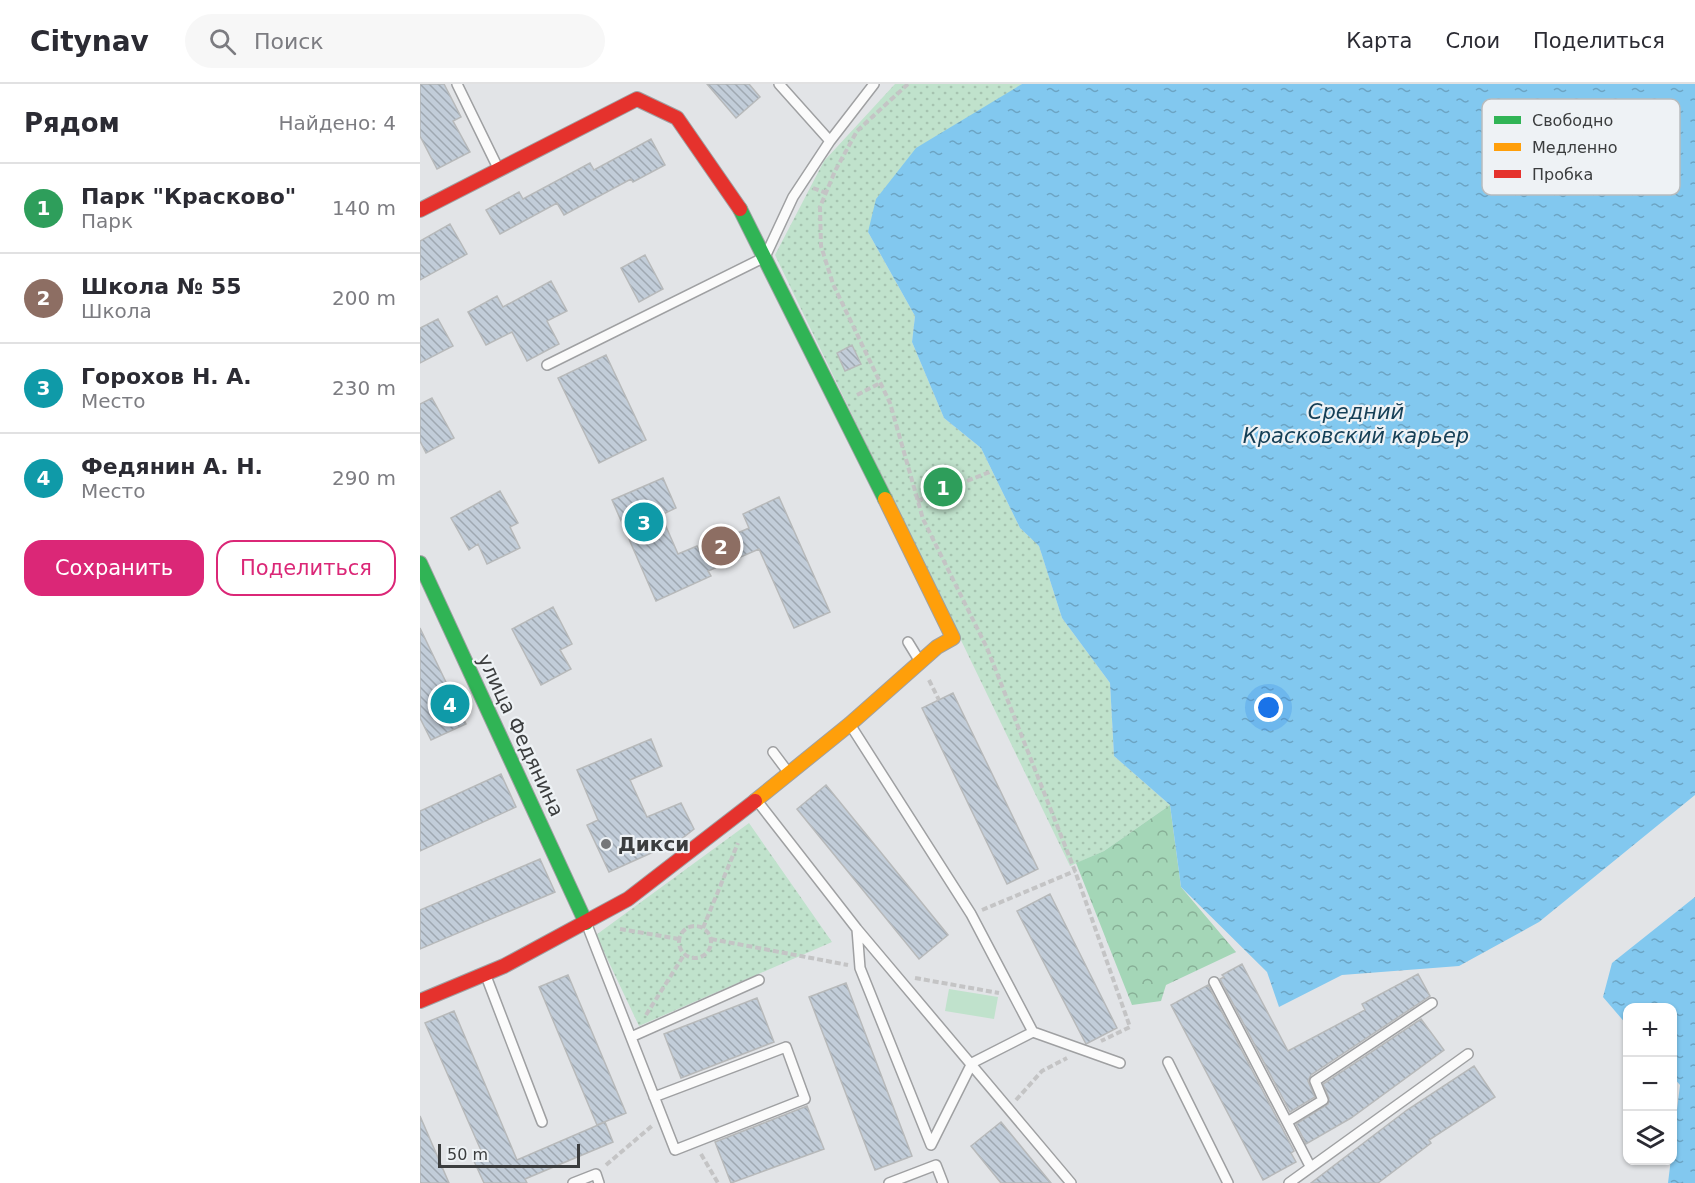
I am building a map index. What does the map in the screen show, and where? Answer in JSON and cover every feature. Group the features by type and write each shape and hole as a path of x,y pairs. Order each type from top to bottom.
{"street":[{"path":"420,210 637,99 677,118 748,220 953,638 937,647 922,667 788,772 757,800 628,899 485,974 420,1001"},
{"name":"улица Федянина","path":"420,563 586,923"}],"lane":[{"path":"457,84 499,170"},
{"path":"779,84 830,141"},
{"path":"547,365 765,257 793,197 830,141 874,84"},
{"path":"908,642 922,667"},
{"path":"849,724 971,914 1033,1032 1120,1063"},
{"path":"773,752 788,772"},
{"path":"757,800 857,929 1071,1183"},
{"name":"улица Федянина","path":"586,923 675,1150 694,1143"},
{"path":"857,929 860,968 931,1145 972,1063 1033,1032"},
{"path":"485,974 542,1122"},
{"path":"631,1037 759,981"},
{"path":"1214,982 1310,1166"},
{"path":"1287,1122 1323,1100 1315,1081 1432,1003"},
{"path":"654,1097 786,1047 805,1099 694,1143"},
{"path":"1289,1183 1468,1054"},
{"path":"1168,1062 1228,1183"},
{"path":"889,1183 936,1165 943,1183"},
{"path":"573,1183 597,1178"}],"path":[{"path":"908,84 857,131 835,171 820,207 821,246 833,284 890,404 923,519 987,648 1075,871 1130,1027 1042,1071 1009,1107"},
{"path":"917,501 992,471"},
{"path":"922,667 939,700"},
{"path":"703,928 743,832"},
{"path":"971,914 1075,871"},
{"path":"586,923 679,939"},
{"path":"690,927 703,928 711,939 708,952 697,958 684,955 678,944 679,939 690,927"},
{"path":"631,1037 684,955"},
{"path":"597,1178 663,1117"},
{"path":"694,1143 718,1183"}],"green space":[{"path":"895,84 1022,84 868,232 915,316 912,342 944,418 981,448 1020,528 1039,546 1062,618 1110,683 1114,756 1170,805 1104,851 1070,866 775,255 824,161"},
{"path":"1170,805 1181,887 1236,952 1166,985 1161,1001 1132,1005 1076,863 1104,851"},
{"path":"749,823 832,942 639,1026 596,935"},
{"path":"949,989 998,997 994,1019 945,1011"}],"water":[{"name":"Средний Красковский карьер","path":"1022,84 1695,84 1695,795 1539,922 1459,966 1342,975 1279,1007 1267,972 1181,887 1170,805 1114,756 1110,683 1062,618 1039,546 1020,528 981,448 944,418 912,342 915,316 868,232 876,199 916,148"},
{"path":"1695,897 1695,1183 1668,1183 1670,1165 1677,1165 1677,1110 1680,1085 1677,1082 1677,1003 1623,1003 1623,1020 1603,997 1612,963"}],"building":[{"path":"420,84 444,84 461,117 453,121 470,152 437,169 420,136"},
{"path":"707,84 749,84 760,97 736,118"},
{"path":"651,139 665,165 633,182 631,179 564,215 557,203 500,234 486,210 519,192 523,199 590,163 594,170"},
{"path":"450,224 467,254 420,280 420,241"},
{"path":"645,255 663,289 639,302 621,268"},
{"path":"551,281 567,311 547,321 559,344 527,361 512,332 486,345 468,312 497,296 503,307"},
{"path":"438,319 453,346 420,363 420,328"},
{"path":"852,345 861,364 845,371 837,353"},
{"path":"606,355 646,440 599,463 558,378"},
{"path":"432,398 454,438 426,453 420,441 420,404"},
{"path":"663,478 676,508 661,515 678,554 697,546 699,550 749,528 743,514 779,497 830,612 794,628 759,549 708,571 711,576 656,601 612,500"},
{"path":"500,491 518,523 510,527 520,548 487,564 478,544 469,550 451,518"},
{"path":"553,607 572,644 560,650 571,669 541,685 512,629"},
{"path":"420,628 466,724 431,740 420,718"},
{"path":"953,693 1038,869 1007,884 922,708"},
{"path":"651,739 662,766 630,780 647,817 681,803 694,829 680,840 609,872 587,825 598,820 577,770"},
{"path":"501,774 516,807 420,851 420,811"},
{"path":"826,785 948,935 919,959 797,809"},
{"path":"540,859 555,892 420,949 420,910"},
{"path":"1050,894 1117,1028 1086,1044 1017,911"},
{"path":"1242,964 1288,1051 1365,1010 1362,1004 1418,974 1430,996 1311,1075 1308,1081 1315,1097 1290,1112 1220,979 1224,977 1222,975"},
{"path":"568,975 626,1113 597,1125 539,987"},
{"path":"846,983 912,1156 875,1170 809,997"},
{"path":"1208,985 1294,1151 1291,1153 1296,1162 1263,1180 1171,1005"},
{"path":"757,998 774,1042 681,1078 664,1034"},
{"path":"454,1011 517,1160 605,1122 613,1142 525,1179 527,1183 484,1183 473,1159 483,1155 425,1023"},
{"path":"1421,1019 1444,1050 1351,1118 1306,1144 1296,1124 1328,1104 1329,1098 1323,1084"},
{"path":"1474,1066 1495,1097 1429,1140 1431,1143 1378,1183 1311,1183 1407,1110"},
{"path":"807,1106 824,1149 731,1183 715,1142"},
{"path":"420,1116 449,1183 420,1183"},
{"path":"1001,1122 1051,1183 1001,1183 971,1146"}],"traffic: fast":[{"path":"740,209 885,499"},
{"path":"420,563 586,923"}],"traffic: slow":[{"path":"755,801 850,724 937,647 953,638 885,499"}],"traffic: jam":[{"path":"420,210 637,99 677,118 740,209"},
{"path":"420,1001 504,966 628,899 755,801"}],"place":[{"name":"Парк \"Красково\"","path":"943,487"},
{"name":"Горохов Н. А.","path":"644,522"},
{"name":"Школа № 55","path":"721,546"},
{"name":"Федянин А. Н.","path":"450,704"},
{"name":"Дикси","path":"606,844"}]}
